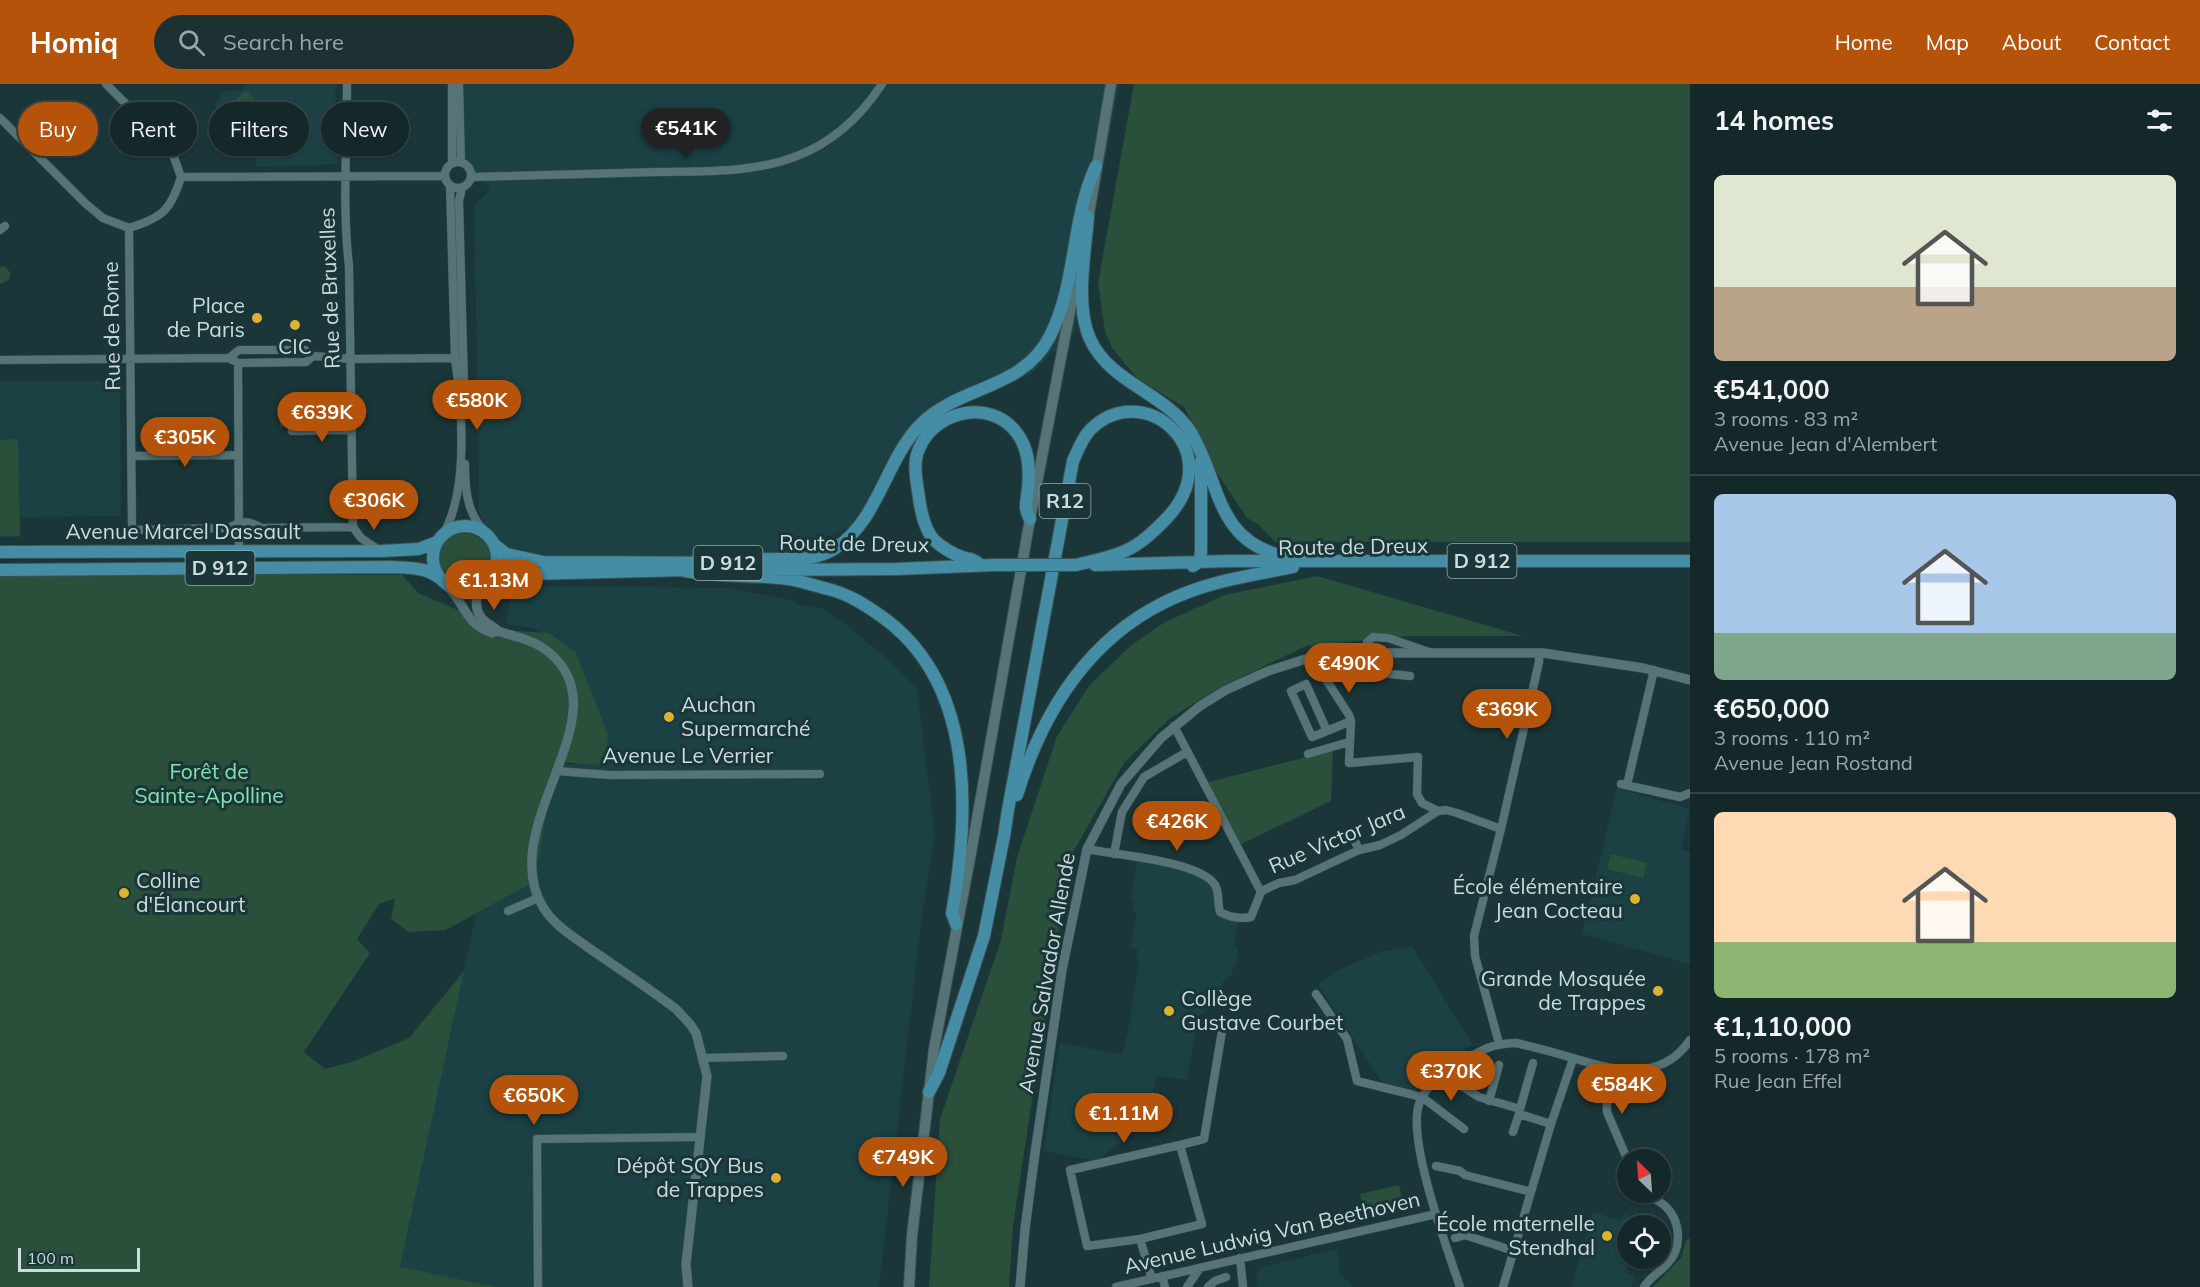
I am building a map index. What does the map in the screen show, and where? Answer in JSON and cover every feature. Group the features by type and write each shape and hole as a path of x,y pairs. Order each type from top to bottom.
{"main road":[{"name":"R12","path":"909,1287 913,1225 934,1049 1111,84"},
{"name":"R12","path":"741,563 753,559 806,559 825,553 839,545 852,535 862,522 905,446 920,425 939,408 1013,375 1036,357 1055,326 1065,291 1087,184 1096,166"},
{"name":"R12","path":"1088,217 1083,308 1090,340 1104,361 1180,420 1190,431 1225,514 1246,541 1273,554 1320,560"},
{"name":"R12","path":"988,565 950,551 934,541 921,510 915,469 919,449 942,420 962,412 980,412 1001,419 1016,431 1025,447 1029,463 1025,511 1030,519"},
{"name":"R12","path":"929,1092 939,1073 984,936 1073,461 1081,442 1091,429 1105,419 1119,414 1138,412 1154,416 1178,434 1185,446 1190,471 1183,498 1171,514 1143,541 1126,551 1076,566"},
{"path":"1186,568 1200,561 1201,454"},
{"path":"464,526 475,527 485,532 495,545 497,561 492,575 482,586 465,591 442,581 432,560 440,538 452,528 464,526"},
{"name":"Avenue Marcel Dassault","path":"0,552 381,551 419,549 440,538"},
{"name":"Route de Dreux","path":"495,545 506,554 543,562 898,563 965,566"},
{"name":"Route de Dreux","path":"492,575 680,570 896,569 988,565 1076,566 1200,561 1690,563"},
{"name":"Route de Dreux","path":"1161,564 1186,568 1690,563"},
{"name":"Avenue Marcel Dassault","path":"0,570 391,567 418,568 431,572 442,581"},
{"name":"R12","path":"1004,837 1036,739 1053,708 1089,659 1134,621 1184,594 1246,576 1293,567"},
{"name":"R12","path":"680,570 698,574 789,580 839,593 865,605 897,627 923,658 943,693 954,724 959,757 963,828 952,913 956,924"}],"street":[{"path":"0,118 103,218 129,228 150,222 165,213 175,197 181,177 171,149 106,84"},
{"name":"Rue de Bruxelles","path":"347,84 346,175 353,527"},
{"path":"452,84 456,162"},
{"path":"456,162 459,84"},
{"path":"472,177 727,171 778,163 818,147 837,135 855,119 882,84"},
{"path":"440,538 452,516 460,469 459,380 456,358 450,186 445,176 447,168 456,162"},
{"path":"450,186 462,188 472,177 468,166 456,162"},
{"path":"181,177 445,176"},
{"path":"462,188 459,201 465,475 471,513 475,522 485,532"},
{"name":"Rue de Rome","path":"129,228 132,530 228,528 240,521"},
{"path":"229,358 239,350 305,350 313,356 350,359 456,358"},
{"path":"0,360 229,358 237,363 306,362 313,356"},
{"path":"237,363 239,551"},
{"path":"292,431 352,430"},
{"path":"131,456 238,455"},
{"path":"240,521 252,522 262,528 353,527 361,538 381,551"},
{"path":"442,581 454,592 476,626 492,633 498,631"},
{"path":"482,586 476,596 476,607 482,618 498,631 532,641 549,652 566,673 575,706 537,825 530,855 533,884 538,898 548,915 561,928 676,1009 696,1033 707,1076 686,1264 688,1287"},
{"path":"1372,672 1371,654 1367,642 1373,638 1388,638 1430,652"},
{"name":"Avenue Salvador Allende","path":"1020,1287 1033,1164 1062,970 1087,849 1121,784 1153,745 1174,726 1226,690 1268,670 1309,658 1357,653 1539,653 1654,670 1690,680"},
{"path":"1499,1043 1475,956 1474,936 1501,829 1539,662 1539,653"},
{"path":"1654,670 1624,784 1680,797 1690,793"},
{"path":"1410,676 1372,672 1330,675 1327,681 1351,721 1349,763 1418,757 1417,794 1422,803 1438,811"},
{"path":"1327,731 1306,684 1291,691 1312,737 1327,731 1351,721"},
{"path":"1174,726 1261,892"},
{"path":"1308,754 1349,742"},
{"path":"1114,854 1122,812 1144,777 1187,752"},
{"name":"Avenue Le Verrier","path":"556,771 610,775 820,774"},
{"name":"Rue Victor Jara","path":"1087,849 1182,866 1200,872 1216,886 1220,912 1245,918 1251,916 1261,892 1272,886 1295,880 1359,850 1380,845 1401,835 1438,811 1446,810 1457,813 1501,829"},
{"path":"1353,837 1359,850"},
{"path":"1267,876 1272,886"},
{"path":"508,911 538,898"},
{"path":"1316,994 1347,1039 1357,1081 1422,1096 1464,1129"},
{"path":"1180,1145 1202,1224 1140,1239 1087,1246 1070,1170 1204,1139 1222,1030"},
{"path":"1460,1287 1436,1214 1417,1133 1416,1117 1422,1096 1443,1074 1489,1046 1499,1043 1516,1043 1616,1070 1638,1071 1657,1066 1674,1057 1690,1040"},
{"path":"703,1058 783,1056"},
{"path":"1503,1287 1573,1059"},
{"path":"1513,1132 1533,1064"},
{"path":"1489,1101 1499,1065"},
{"path":"1616,1070 1606,1105 1623,1149"},
{"path":"1460,1085 1489,1101 1551,1125"},
{"path":"538,1287 537,1138 700,1137"},
{"path":"1436,1166 1531,1192"},
{"path":"1644,1287 1650,1278 1667,1265 1678,1240 1677,1228 1669,1210 1660,1203"},
{"name":"Avenue Ludwig Van Beethoven","path":"1116,1287 1143,1284 1162,1276 1436,1214"},
{"path":"1455,1238 1465,1235 1514,1251"},
{"path":"1140,1239 1152,1279"},
{"path":"1240,1258 1243,1287"},
{"path":"1187,1287 1200,1268"},
{"path":"1162,1276 1165,1287"},
{"path":"1208,1287 1215,1281 1226,1277"}],"shaded area":[{"path":"245,84 335,84 335,102 321,102 321,156 337,156 337,164 256,167 256,156 309,156 309,102 216,102 225,91 245,90"},
{"path":"459,84 1119,84 1074,332 1031,374 974,399 923,429 893,466 864,522 774,557 576,571 496,549 478,510 474,206 491,189 474,171 462,164"},
{"path":"0,381 120,381 121,516 20,517 21,537 0,537"},
{"path":"513,581 538,586 729,588 795,601 796,605 821,608 848,626 892,663 917,688 935,834 921,924 879,1287 497,1287 400,1267 476,914 517,892 558,762 574,765 575,754 548,635 531,628 506,624"},
{"name":"École élémentaire Jean Cocteau","path":"1617,788 1690,809 1681,849 1690,852 1690,964 1582,934"},
{"name":"Collège Gustave Courbet","path":"1137,858 1182,866 1212,880 1218,907 1239,918 1234,942 1238,950 1236,965 1232,975 1222,983 1219,998 1216,998 1214,1005 1198,1017 1187,1080 1156,1076 1149,1119 1097,1161 1044,1151 1060,1043 1122,1054 1139,962 1136,961 1138,950 1130,948 1137,913 1132,912 1135,902 1131,901"},
{"path":"1412,946 1473,1045 1447,1058 1432,1069 1415,1093 1382,1082 1318,985 1339,970 1362,959 1384,951"},
{"path":"1593,1212 1617,1219 1617,1269 1627,1269 1626,1273 1635,1275 1631,1287 1571,1287"},
{"path":"1337,1249 1340,1273 1353,1287 1258,1287 1256,1276 1262,1267"}],"green space":[{"path":"1134,84 1690,84 1690,542 1275,542 1259,525 1247,518 1217,473 1184,407 1138,379 1112,348 1105,332 1098,283"},
{"path":"246,90 257,102 233,102"},
{"path":"0,266 6,267 11,274 9,280 0,284"},
{"path":"279,405 294,405 294,426 280,427"},
{"path":"18,439 20,536 0,536 0,440"},
{"path":"459,533 469,533 479,537 487,545 491,560 487,575 479,583 469,587 459,587 449,583 441,575 437,565 437,555 441,545 449,537"},
{"name":"Forêt de Sainte-Apolline","path":"0,575 402,575 418,593 505,630 549,633 575,651 608,735 606,765 558,762 554,772 534,882 446,930 409,932 391,919 395,898 379,904 357,939 370,953 304,1052 325,1069 352,1062 409,1038 464,971 400,1267 497,1287 0,1287"},
{"path":"1317,576 1523,636 1410,636 1306,646 1221,687 1170,718 1124,763 1073,852 1051,974 1013,1226 1009,1287 929,1287 940,1119 1001,940 1017,857 1057,736 1089,686 1130,646 1165,622 1225,595"},
{"path":"1333,750 1331,801 1241,844 1206,783"},
{"path":"1611,854 1647,863 1643,878 1607,869"},
{"path":"1399,1185 1403,1204 1365,1213 1360,1194"},
{"path":"1690,1238 1690,1287 1653,1287 1681,1258 1686,1241"}],"place":[{"name":"Place de Paris","path":"257,318"},
{"name":"CIC","path":"295,325"},
{"name":"Auchan Supermarché","path":"669,717"},
{"name":"Colline d'Élancourt","path":"124,893"},
{"name":"École élémentaire Jean Cocteau","path":"1635,899"},
{"name":"Grande Mosquée de Trappes","path":"1658,991"},
{"name":"Collège Gustave Courbet","path":"1169,1011"},
{"name":"Dépôt SQY Bus de Trappes","path":"776,1178"},
{"name":"École maternelle Stendhal","path":"1607,1236"}]}
